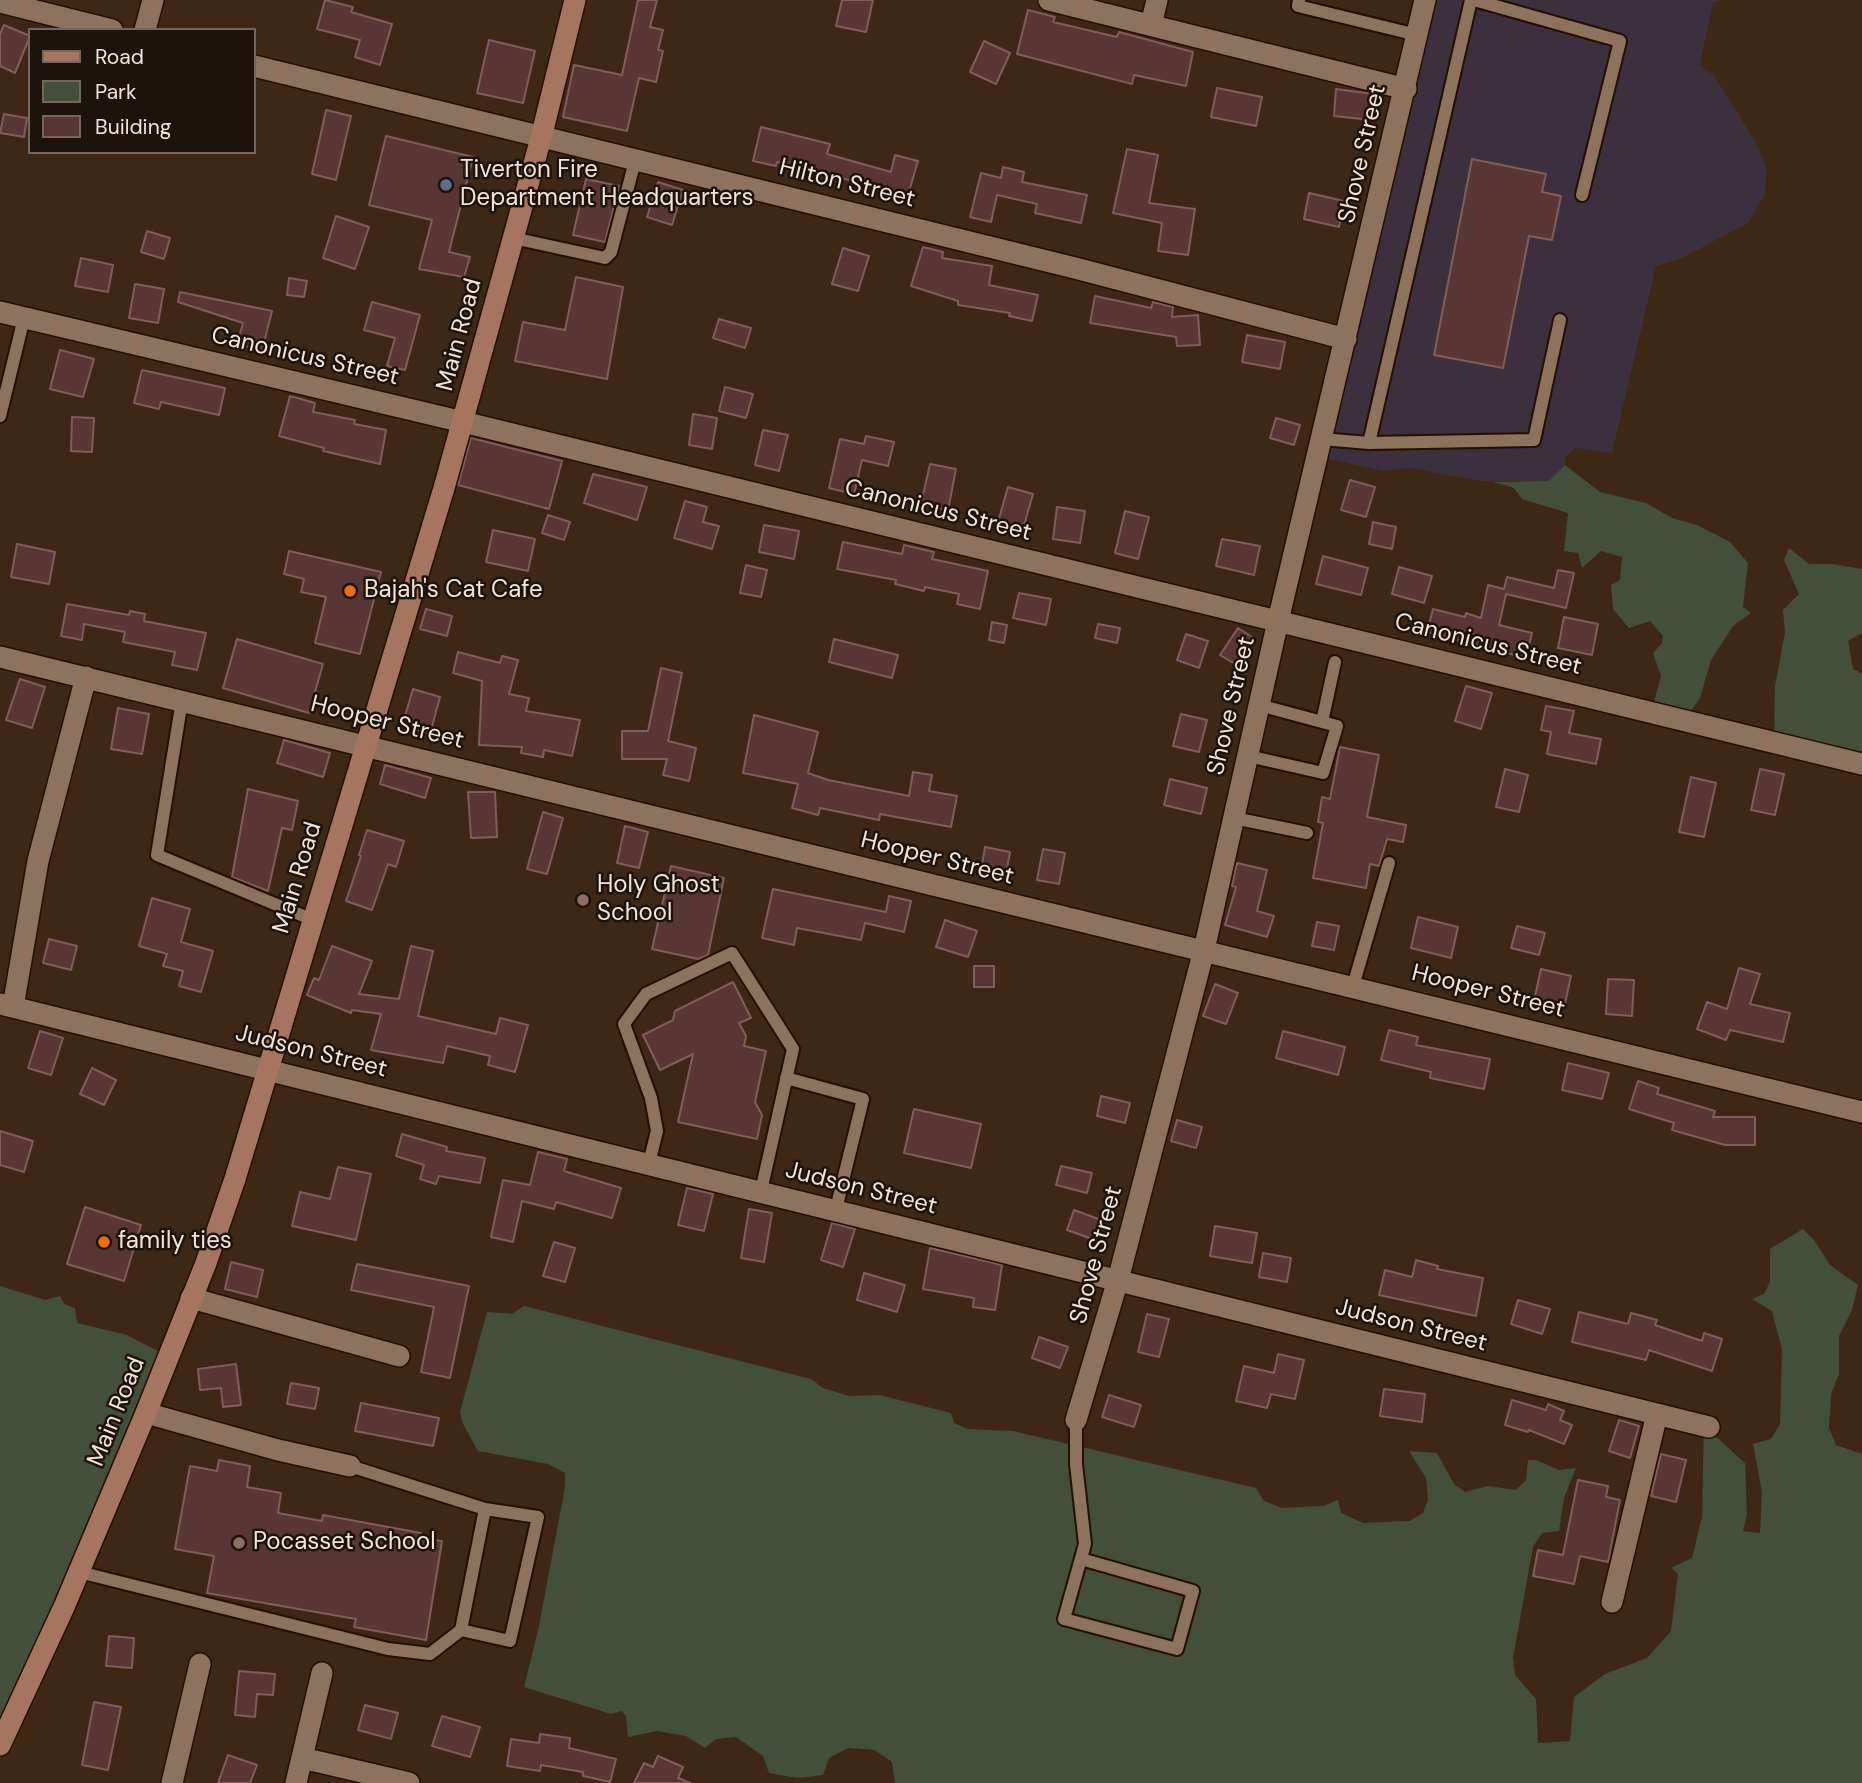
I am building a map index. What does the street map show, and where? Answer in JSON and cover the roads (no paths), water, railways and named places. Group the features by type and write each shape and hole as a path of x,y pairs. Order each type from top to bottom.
{"main road":[{"name":"Main Road","path":"0,1745 79,1572 146,1413 226,1203 463,422 541,138 575,0"}],"street":[{"path":"146,28 153,0"},
{"path":"1049,0 1406,89"},
{"path":"1151,25 1157,0"},
{"name":"Shove Street","path":"1076,1420 1118,1280 1204,950 1278,621 1425,0"},
{"path":"0,2 104,28"},
{"name":"Hilton Street","path":"256,67 1076,268 1346,339"},
{"name":"Canonicus Street","path":"0,312 463,422 1862,764"},
{"name":"Hooper Street","path":"0,657 367,744 1862,1112"},
{"path":"6,1005 38,861 86,677"},
{"name":"Judson Street","path":"6,1005 1709,1427"},
{"path":"191,1298 399,1356"},
{"path":"146,1413 278,1450 350,1466"},
{"path":"1612,1602 1657,1414"},
{"path":"172,1783 200,1664"},
{"path":"296,1783 322,1673"},
{"path":"302,1758 409,1783"}],"lane":[{"path":"1299,0 1298,6 1417,35"},
{"path":"1368,443 1473,0 1620,41 1582,195"},
{"path":"513,238 605,258 611,253 635,161"},
{"path":"0,416 24,318"},
{"path":"1321,439 1368,443 1534,440 1560,320"},
{"path":"1322,722 1335,662"},
{"path":"182,700 157,855 313,920"},
{"path":"1248,756 1323,773 1337,726 1259,705"},
{"path":"1234,818 1307,833"},
{"path":"1353,986 1389,863"},
{"path":"649,1163 657,1130 651,1098 624,1024 646,994 732,953 793,1049 761,1191"},
{"path":"786,1078 863,1099 836,1209"},
{"path":"1076,1420 1076,1464 1085,1544 1064,1619 1177,1649 1193,1591 1081,1559"},
{"path":"350,1466 485,1509 538,1517 510,1641 461,1630"},
{"path":"79,1572 388,1649 430,1654 461,1630 485,1509"}],"place":[{"name":"Tiverton Fire Department Headquarters","path":"446,185"},
{"name":"Bajah's Cat Cafe","path":"350,591"},
{"name":"Holy Ghost School","path":"583,900"},
{"name":"family ties","path":"104,1242"},
{"name":"Pocasset School","path":"239,1543"}]}
